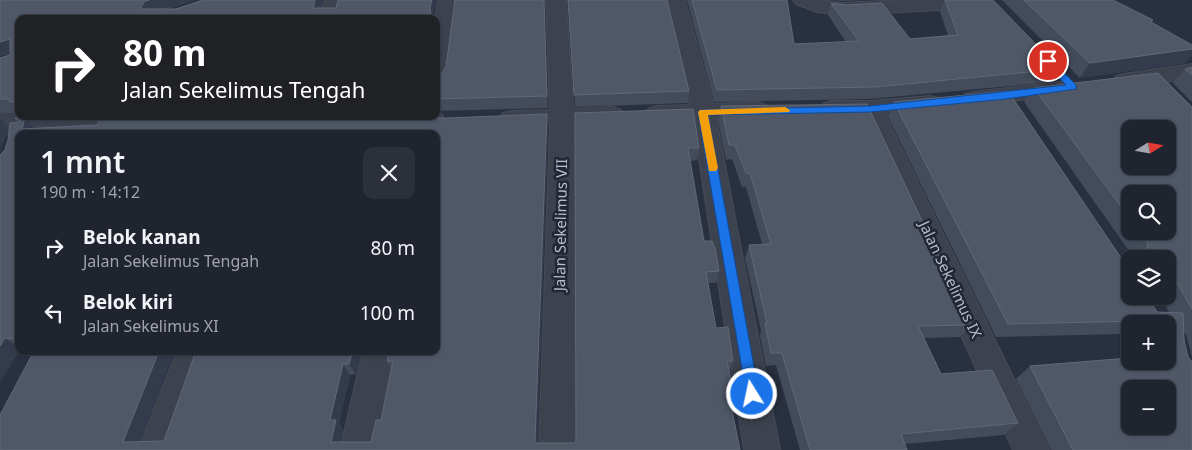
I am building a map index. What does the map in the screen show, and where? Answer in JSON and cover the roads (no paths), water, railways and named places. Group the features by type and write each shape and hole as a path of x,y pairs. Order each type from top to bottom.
{"street":[{"path":"330,15 335,0"},
{"path":"440,53 448,0"},
{"name":"Jalan Sekelimus VII","path":"556,0 562,117 557,450"},
{"path":"675,0 703,112 762,450"},
{"path":"803,0 824,8 843,9 985,2 996,7"},
{"path":"1054,67 1090,85"},
{"path":"814,110 870,109 1006,96 1152,78 1192,71"},
{"path":"1152,78 1172,98"},
{"path":"1006,96 1022,120"},
{"name":"Jalan Sekelimus IX","path":"870,109 1031,450"},
{"path":"487,120 776,110"},
{"path":"0,121 15,130"},
{"path":"76,130 172,123"},
{"path":"156,450 192,355"},
{"path":"358,450 378,355"}]}
